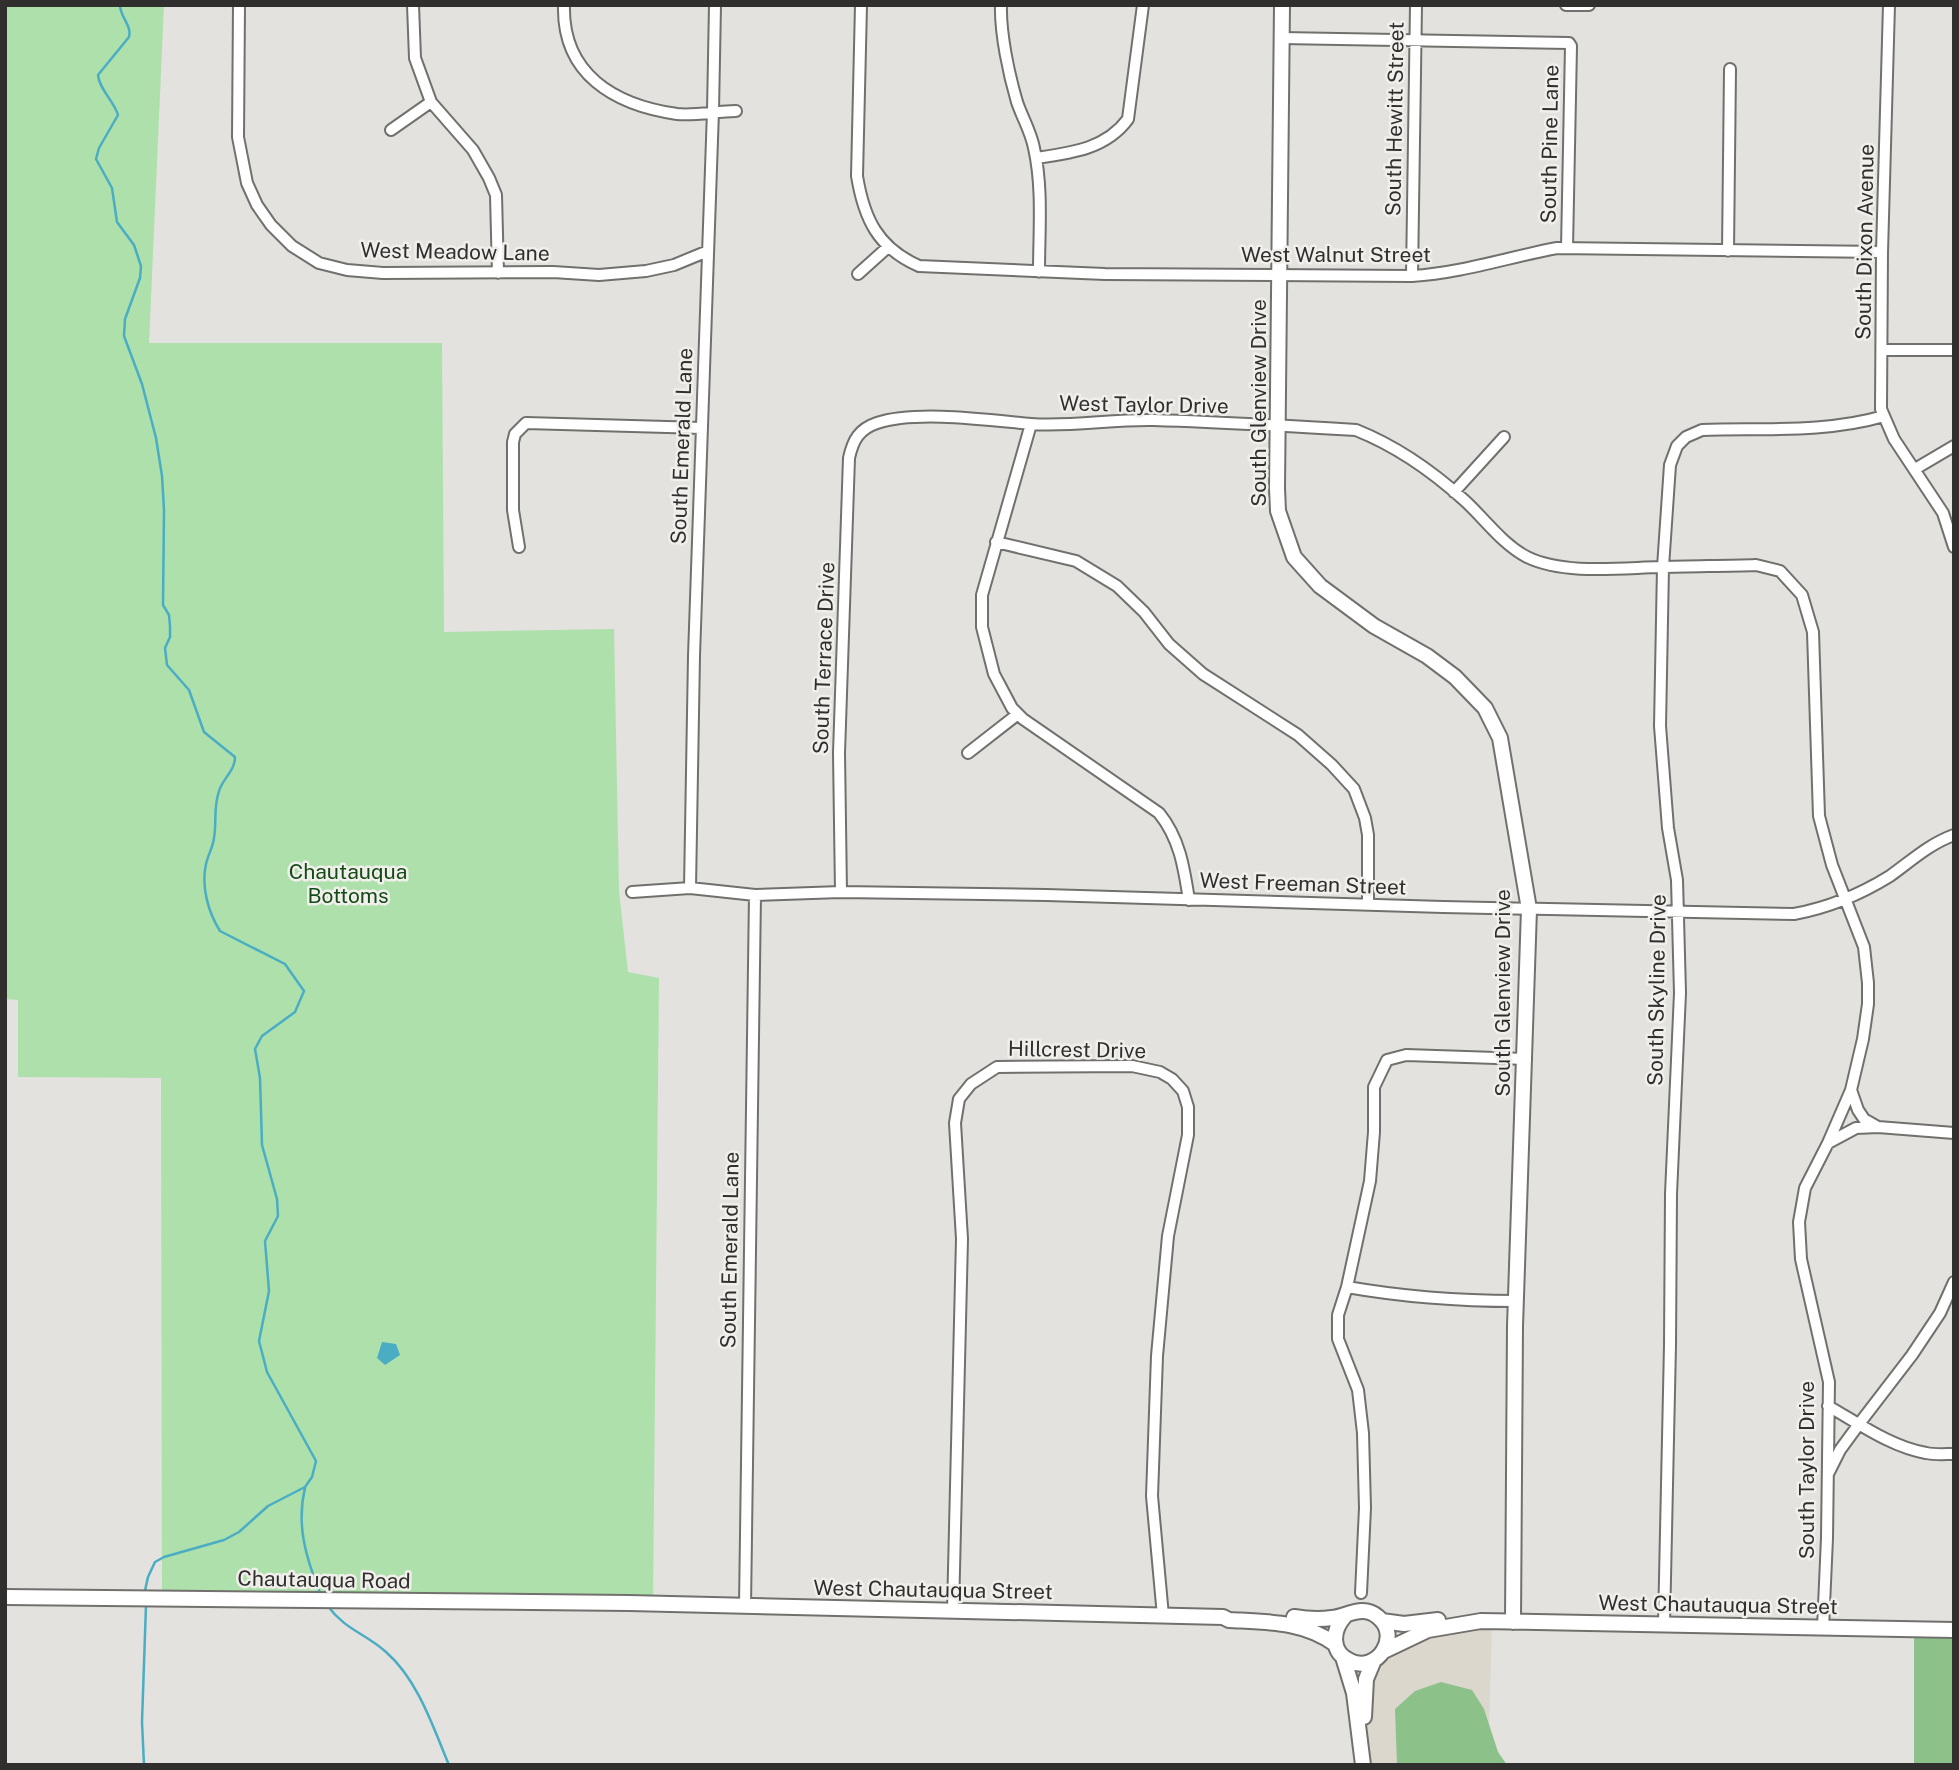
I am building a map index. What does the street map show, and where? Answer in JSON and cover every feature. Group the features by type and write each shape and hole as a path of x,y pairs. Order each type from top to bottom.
{"street":[{"name":"West Meadow Lane","path":"239,5 238,137 247,183 257,205 286,240 319,263 347,270 383,273 553,272 599,275 646,271 674,265 708,251"},
{"path":"413,5 415,58 431,102 473,150 496,195 498,273"},
{"path":"564,5 568,44 581,67 605,89 636,105 679,114 737,111"},
{"name":"South Emerald Lane","path":"690,888 715,5"},
{"path":"858,274 888,247 869,220 857,176 861,5"},
{"path":"1001,5 1017,101 1034,145 1036,158 1040,197 1039,272"},
{"path":"1036,158 1071,153 1108,140 1128,119 1143,5"},
{"name":"South Glenview Drive","path":"1282,5 1278,511 1294,557 1320,586 1374,626 1427,656 1455,677 1489,715 1500,738 1529,909 1516,1301 1513,1622"},
{"name":"South Hewitt Street","path":"1412,275 1416,5"},
{"path":"1566,5 1590,5"},
{"name":"South Dixon Avenue","path":"1889,5 1882,251 1881,409 1894,439 1943,513 1954,547"},
{"path":"1281,38 1414,39"},
{"name":"South Pine Lane","path":"1414,39 1569,43 1567,248"},
{"path":"1728,251 1730,69"},
{"path":"391,131 431,102"},
{"name":"West Walnut Street","path":"888,247 903,260 932,267 1039,272 1412,275 1444,274 1504,258 1567,248 1882,251"},
{"path":"1882,349 1954,350"},
{"name":"South Skyline Drive","path":"1664,1625 1671,1194 1680,993 1677,880 1668,828 1660,726 1662,567 1670,465 1674,449 1686,437 1702,430 1854,425 1884,416"},
{"name":"West Taylor Drive","path":"862,429 897,419 945,417 1031,424 1153,420 1356,430 1407,456 1454,492 1511,547 1528,557 1551,564 1588,569 1768,566 1780,571 1802,595 1811,624 1816,673 1819,816 1832,865 1846,898"},
{"path":"519,547 513,510 513,442 517,432 526,423 702,428"},
{"path":"1031,424 982,595 982,628 994,674 1018,714 1159,813 1177,842 1189,900"},
{"name":"South Terrace Drive","path":"841,891 839,753 849,458 856,437 862,429"},
{"path":"1454,492 1504,437"},
{"path":"1915,469 1954,446"},
{"path":"996,542 1076,561 1117,586 1144,612 1168,644 1203,674 1298,735 1332,765 1354,789 1365,817 1368,835 1368,905"},
{"path":"968,753 1018,714"},
{"name":"West Freeman Street","path":"632,892 690,888 755,895 841,891 1794,914 1846,898 1889,876 1923,850 1954,835"},
{"name":"South Emerald Lane","path":"745,1606 755,895"},
{"path":"1846,898 1864,947 1868,983 1863,1039 1851,1090 1864,1119 1878,1127"},
{"path":"1361,1593 1365,1508 1363,1433 1358,1390 1338,1339 1338,1315 1347,1287 1370,1181 1374,1087 1387,1060 1406,1055 1526,1059"},
{"name":"Hillcrest Drive","path":"953,1611 962,1239 955,1123 959,1099 971,1084 997,1067 1132,1066 1160,1072 1172,1079 1183,1091 1188,1107 1188,1135 1168,1236 1156,1370 1152,1496 1163,1616"},
{"name":"South Taylor Drive","path":"1823,1628 1829,1382 1801,1259 1798,1223 1805,1188 1851,1090"},
{"path":"1828,1143 1856,1128 1878,1127 1954,1133"},
{"path":"1827,1475 1840,1450 1913,1354 1940,1313 1954,1282"},
{"path":"1347,1287 1400,1297 1516,1301"},
{"path":"1828,1406 1912,1449 1927,1453 1954,1454"},
{"name":"Chautauqua Road","path":"5,1597 642,1604"},
{"name":"West Chautauqua Street","path":"642,1604 1223,1617 1229,1620 1302,1627 1335,1644"},
{"name":"West Chautauqua Street","path":"1223,1617 1229,1614 1317,1619 1364,1611 1374,1614 1382,1621 1404,1624 1458,1618 1481,1621"},
{"path":"1345,1616 1336,1629 1335,1644 1343,1657 1354,1693 1363,1761"},
{"path":"1363,1761 1365,1686 1388,1637 1382,1621"},
{"name":"West Chautauqua Street","path":"1379,1656 1399,1642 1428,1630 1481,1621 1954,1630"},
{"path":"1343,1657 1359,1664 1379,1656"}],"shaded area":[{"path":"1492,1626 1489,1729 1498,1752 1507,1765 1356,1765 1344,1670 1363,1669 1440,1631"}],"green space":[{"name":"Chautauqua Bottoms","path":"5,5 164,5 149,343 442,343 444,632 614,629 619,891 628,972 659,978 653,1604 162,1599 161,1078 18,1077 18,1000 5,999"},
{"path":"1914,1636 1954,1637 1954,1765 1914,1765"},
{"path":"1441,1682 1472,1690 1484,1709 1498,1752 1507,1765 1397,1765 1395,1709 1415,1691"}],"water":[{"path":"382,1342 396,1344 400,1355 385,1365 377,1358"}],"waterway":[{"path":"120,5 129,29 129,37 98,75 118,115 99,148 96,159 112,188 117,222 134,245 141,266 140,278 125,319 124,336 142,384 156,438 162,476 163,605 169,615 170,626 170,637 165,648 167,665 189,690 204,732 235,757 217,798 215,832 204,881 207,899 220,931 285,964 304,991 295,1012 262,1036 255,1049 260,1078 262,1145 277,1199 278,1216 265,1241 269,1291 259,1341 267,1372 316,1461 312,1477 305,1487 268,1506 239,1532 224,1540 155,1562 144,1595"},
{"path":"305,1488 302,1528 310,1567 320,1593"},
{"path":"144,1765 142,1722 146,1605"},
{"path":"327,1605 348,1626 386,1652 407,1676 424,1705 449,1765"}]}
